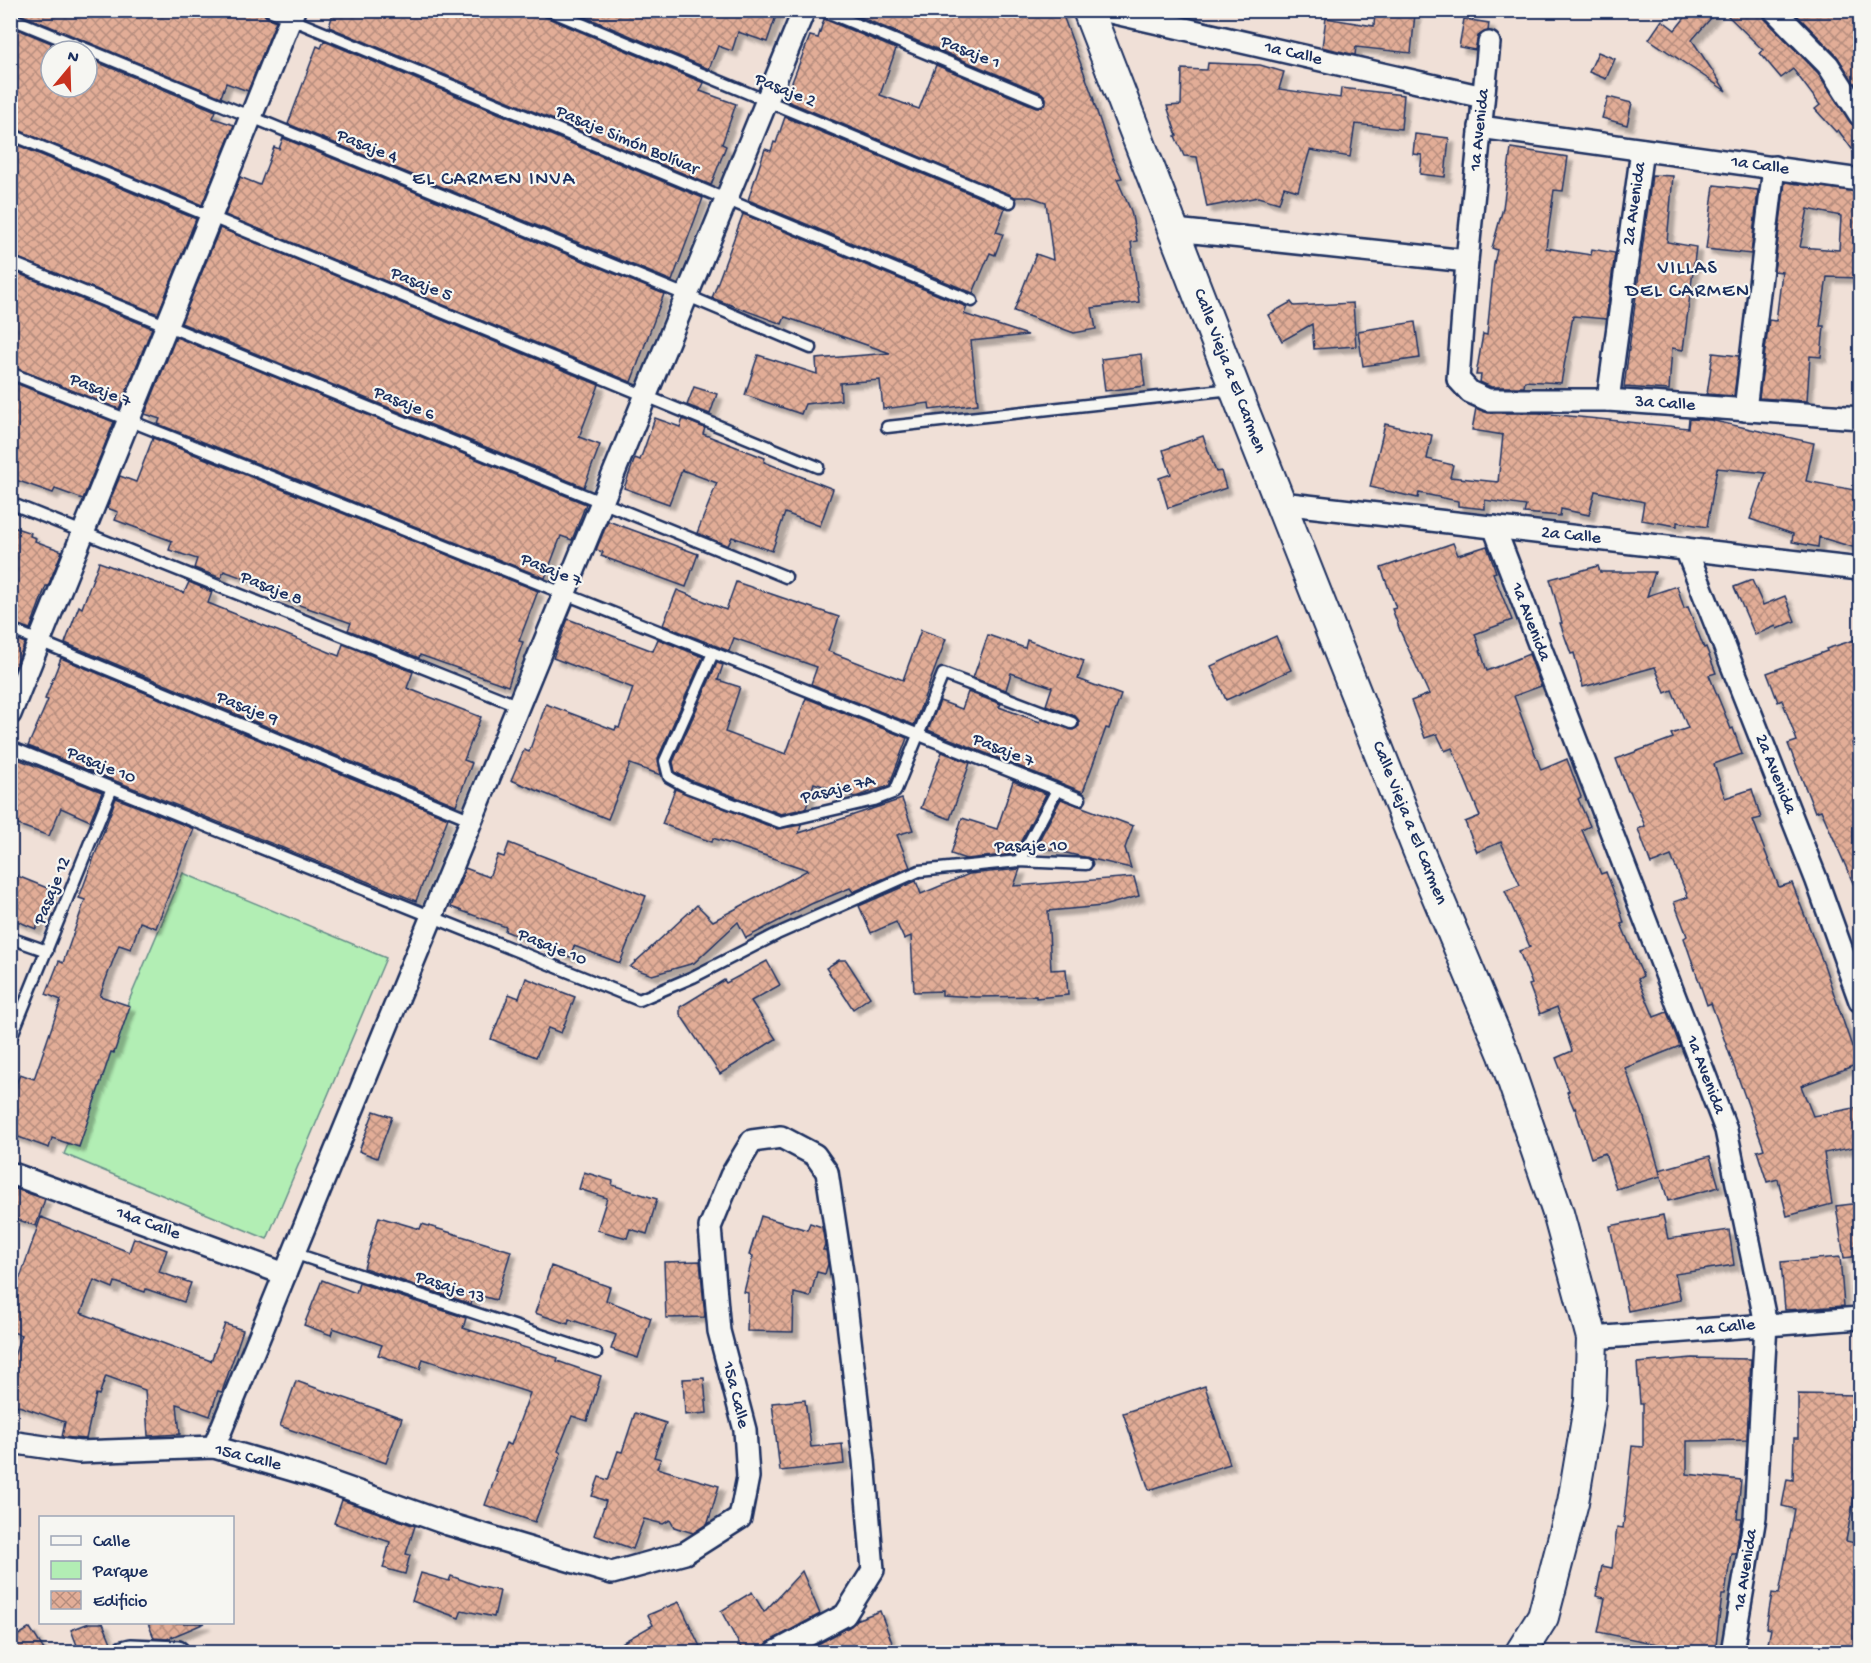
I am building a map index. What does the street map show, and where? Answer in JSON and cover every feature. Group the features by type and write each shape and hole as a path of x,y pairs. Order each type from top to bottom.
{"street":[{"path":"214,1447 804,10"},
{"name":"Calle Vieja a El Carmen","path":"1088,10 1235,389 1423,860 1504,1055 1558,1213 1592,1338 1590,1401 1574,1502 1543,1617 1521,1653"},
{"name":"1a Calle","path":"1102,10 1483,97"},
{"path":"1774,10 1828,65 1860,115"},
{"path":"10,714 292,15"},
{"name":"1a Avenida","path":"1470,392 1458,379 1467,261 1489,43"},
{"name":"1a Calle","path":"1480,128 1860,180"},
{"name":"2a Avenida","path":"1608,400 1642,150"},
{"path":"1745,410 1774,167"},
{"path":"1175,230 1467,261"},
{"name":"3a Calle","path":"1470,392 1488,400 1608,400 1860,418"},
{"name":"2a Calle","path":"1281,503 1860,569"},
{"name":"1a Avenida","path":"1494,527 1726,1130 1766,1324 1755,1517 1732,1653"},
{"name":"2a Avenida","path":"1686,549 1817,881 1860,1002"},
{"name":"15a Calle","path":"10,1442 79,1452 214,1447 310,1475 448,1524 612,1572 685,1552 740,1518 748,1477 745,1430 719,1331 710,1227 731,1176 752,1141 781,1137 815,1155 827,1172 845,1290 864,1460 873,1570 844,1615 776,1653"},
{"name":"14a Calle","path":"10,1173 285,1274"},
{"name":"1a Calle","path":"1592,1338 1860,1317"},
{"path":"123,1653 131,1650 178,1653"}],"lane":[{"name":"Pasaje Simón Bolívar","path":"269,10 292,15 972,302"},
{"name":"Pasaje 2","path":"548,10 1010,202"},
{"name":"Pasaje 1","path":"822,10 1039,100"},
{"name":"Pasaje 4","path":"10,18 810,348"},
{"name":"Pasaje 5","path":"10,134 818,467"},
{"name":"Pasaje 6","path":"10,262 786,577"},
{"name":"Pasaje 7","path":"10,373 1080,799"},
{"path":"887,427 1235,389"},
{"name":"Pasaje 8","path":"10,503 519,706"},
{"name":"Pasaje 9","path":"10,629 472,820"},
{"name":"Pasaje 7A","path":"713,653 665,761 669,777 687,787 780,822 874,800 895,792 943,674 1072,723"},
{"name":"Pasaje 10","path":"10,747 639,1000 693,977 777,934 919,871 1019,861 1086,864"},
{"name":"Pasaje 12","path":"10,1040 112,788"},
{"path":"1019,861 1057,790"},
{"path":"10,938 47,951"},
{"name":"Pasaje 13","path":"293,1254 596,1353"}],"green space":[{"path":"183,873 386,958 267,1239 64,1154"}],"building":[{"path":"10,10 262,10 266,17 276,21 248,91 226,83 221,97 99,47 99,39 80,39"},
{"path":"334,10 541,10 545,17 704,83 700,91 736,104 722,144 726,146 711,185 329,27"},
{"path":"569,10 778,10 767,42 738,32 732,51 718,46 709,69"},
{"path":"843,10 1061,10 1112,157 1122,178 1117,179 1131,211 1137,241 1131,242 1139,302 1092,308 1096,329 1074,333 1014,311 1036,254 1053,260 1046,202 1031,197 1015,197 785,100 810,36 818,38 824,19 896,49 880,95 919,109 936,65 1036,107 1041,107 1046,103 1046,98 1042,93"},
{"path":"1375,10 1415,14 1411,53 1356,47 1355,55 1322,47 1326,18 1374,26"},
{"path":"1691,10 1718,10 1692,40 1726,91 1649,39 1662,20 1675,30"},
{"path":"1722,10 1762,10 1765,19 1818,73 1850,122 1860,128 1860,160 1838,130 1836,132 1815,109 1820,105 1793,69 1781,78 1760,53 1763,50"},
{"path":"1792,10 1860,10 1860,92 1837,56"},
{"path":"1464,19 1489,23 1488,31 1478,36 1475,50 1459,47"},
{"path":"10,26 41,39 39,39 39,99 99,99 99,63 216,111 213,118 234,125 202,205 10,127"},
{"path":"324,41 703,198 672,281 288,124 317,46 321,48"},
{"path":"1598,52 1615,59 1606,79 1589,72"},
{"path":"1208,63 1260,65 1284,72 1279,89 1340,98 1341,88 1404,95 1401,129 1355,124 1350,157 1310,150 1298,191 1284,187 1279,203 1258,197 1207,207 1197,157 1184,156 1175,136 1177,136 1167,106 1181,105 1182,69 1207,70"},
{"path":"1608,97 1632,103 1627,125 1602,118"},
{"path":"785,117 1005,208 996,232 1003,234 995,255 990,253 973,293 748,200 765,149 771,151 774,142 776,143"},
{"path":"1415,134 1449,138 1445,177 1420,174 1422,155 1413,154"},
{"path":"283,138 664,294 631,382 225,215 240,177 260,185 274,147 279,149"},
{"path":"10,142 196,219 158,314 10,255"},
{"path":"1511,148 1568,157 1563,191 1554,190 1546,248 1591,255 1592,249 1615,253 1606,319 1573,316 1561,383 1525,381 1524,387 1491,387 1480,382 1481,375 1476,375 1483,334 1487,335 1497,250 1492,248 1503,208"},
{"path":"1652,175 1673,176 1667,242 1696,247 1683,350 1672,348 1669,390 1624,387"},
{"path":"1785,182 1860,192 1860,278 1827,277 1820,326 1824,326 1821,357 1810,356 1807,401 1759,398 1769,320 1776,321 1782,272 1774,271","holes":["1808,209 1841,216 1839,250 1800,247"]},
{"path":"1714,185 1758,190 1751,254 1706,249"},
{"path":"743,214 967,307 964,314 1028,335 971,341 978,404 930,410 929,403 883,409 880,380 840,383 841,400 805,404 801,414 745,395 758,355 817,374 816,359 890,353 785,317 782,324 712,298"},
{"path":"220,228 599,385 579,437 600,445 584,487 181,323"},
{"path":"10,270 152,328 119,409 10,366"},
{"path":"1291,302 1294,306 1353,303 1356,346 1314,349 1312,324 1282,341 1268,315"},
{"path":"1415,322 1420,358 1363,366 1358,331"},
{"path":"176,337 586,504 572,540 561,536 545,578 158,424 160,419 145,414"},
{"path":"1713,353 1739,356 1734,396 1707,394"},
{"path":"1141,354 1145,386 1105,391 1101,359"},
{"path":"10,381 114,422 83,499 55,489 53,493 10,478"},
{"path":"694,387 717,394 710,414 687,405"},
{"path":"1476,408 1488,413 1539,413 1688,428 1689,419 1710,420 1814,443 1806,481 1860,491 1860,533 1856,548 1819,537 1818,547 1792,542 1793,534 1750,519 1766,473 1717,468 1707,527 1677,522 1677,526 1641,520 1644,502 1595,491 1589,515 1561,509 1560,516 1524,513 1526,506 1485,500 1485,509 1458,506 1458,501 1419,493 1418,498 1370,487 1385,424 1432,435 1427,459 1453,465 1450,477 1498,482 1503,435 1472,430"},
{"path":"655,418 680,427 683,419 705,428 703,434 765,458 764,462 833,489 820,526 785,513 772,551 732,537 728,546 697,533 717,483 682,470 669,504 624,488 635,458 640,460"},
{"path":"1203,436 1216,472 1221,471 1226,488 1168,508 1159,478 1171,474 1163,450"},
{"path":"153,438 538,591 519,641 523,642 508,686 420,655 419,658 348,630 351,623 276,597 278,591 224,571 221,578 194,568 197,559 169,550 172,541 115,520 118,512 107,508 120,476 136,482"},
{"path":"608,521 698,554 686,587 601,556 603,552 596,550"},
{"path":"10,526 31,533 30,536 36,538 35,541 62,551 30,629 10,622"},
{"path":"1453,543 1458,555 1487,546 1496,572 1493,573 1512,620 1475,634 1487,671 1529,654 1541,686 1514,696 1541,770 1567,759 1581,797 1578,799 1590,826 1582,830 1601,874 1606,872 1618,903 1624,923 1621,924 1643,976 1638,979 1654,1017 1667,1012 1680,1046 1625,1068 1642,1111 1661,1176 1616,1189 1605,1153 1591,1158 1556,1058 1572,1051 1557,1007 1540,1014 1529,985 1532,984 1519,951 1530,947 1505,891 1520,885 1501,842 1477,852 1465,822 1480,816 1452,748 1445,751 1437,734 1425,738 1411,701 1429,694 1401,633 1392,609 1396,608 1381,568"},
{"path":"99,562 184,593 189,582 212,592 208,603 339,656 343,644 413,672 407,688 481,717 464,760 472,763 456,805 65,643 79,606 82,608"},
{"path":"1598,566 1600,572 1655,572 1647,596 1677,586 1684,608 1688,607 1704,648 1706,647 1716,673 1709,675 1742,754 1714,764 1725,798 1752,789 1761,818 1753,820 1779,887 1792,883 1824,965 1858,1064 1801,1086 1813,1116 1860,1107 1860,1146 1824,1153 1832,1204 1787,1216 1778,1179 1767,1182 1757,1151 1764,1149 1711,1003 1707,1005 1684,938 1687,936 1674,902 1688,897 1671,856 1651,864 1638,829 1645,826 1616,759 1673,738 1671,734 1688,728 1672,690 1665,693 1655,667 1583,687 1574,653 1571,654 1560,623 1562,623 1550,579"},
{"path":"1752,580 1763,605 1785,596 1795,621 1755,635 1734,587"},
{"path":"736,582 839,617 828,651 903,680 921,630 946,639 914,725 811,684 817,667 734,638 729,651 663,625 677,590 726,610"},
{"path":"568,619 653,651 658,639 703,657 658,758 661,775 630,764 608,819 511,780 524,750 529,752 546,704 615,730 616,727 619,728 633,688 553,658"},
{"path":"988,635 1025,648 1027,640 1084,661 1078,679 1121,695 1109,729 1106,728 1083,792 928,730 940,701 962,709 968,692 1001,704 999,707 1040,722 1041,719 1073,730 1079,726 1079,721 1075,716 1046,705 1052,687 1011,673 1006,690 973,678"},
{"path":"1276,636 1291,670 1226,700 1211,666"},
{"path":"10,637 25,643 10,679"},
{"path":"1860,638 1860,739 1852,743 1860,764 1860,899 1821,810 1815,812 1788,744 1797,741 1782,700 1778,702 1767,673"},
{"path":"61,658 448,818 416,901 28,746 48,700 45,699"},
{"path":"717,663 723,665 718,680 740,687 725,732 786,754 806,698 907,738 889,786 855,797 814,783 806,808 781,814 690,780 675,772 673,762"},
{"path":"942,752 970,763 950,819 921,808"},
{"path":"10,756 102,792 90,821 61,808 49,836 10,822"},
{"path":"1013,781 1046,794 1014,854 966,859 951,854 962,818 997,829"},
{"path":"675,789 777,829 801,825 799,833 902,799 913,830 897,835 910,867 853,892 850,888 811,904 746,938 738,922 694,963 652,975 630,967 697,905 713,921 808,870 713,838 712,842 662,824"},
{"path":"116,798 194,829 156,928 140,922 131,949 119,945 106,979 100,996 130,1006 114,1053 111,1052 79,1147 52,1138 49,1148 10,1134 10,1101 20,1074 34,1079 61,1000 46,994 59,961 63,963 85,900 79,898"},
{"path":"1061,799 1133,826 1125,848 1131,868 1036,846"},
{"path":"509,843 646,896 620,963 574,946 570,957 505,931 506,927 451,907 465,868 489,877 498,855 504,857"},
{"path":"1020,869 1014,886 1134,877 1139,896 1103,906 1048,911 1051,970 1066,969 1068,995 1036,998 1036,996 976,997 942,995 942,991 914,992 911,936 904,939 896,922 871,933 859,906 916,881 921,894 969,874"},
{"path":"10,873 52,890 36,929 10,918"},
{"path":"839,960 846,960 870,997 853,1009 826,968"},
{"path":"767,961 780,985 751,1001 776,1039 720,1074 680,1014 680,1007 724,980 726,983"},
{"path":"526,978 575,997 561,1033 548,1028 536,1057 491,1039 509,994 519,998"},
{"path":"374,1111 392,1117 377,1158 359,1151"},
{"path":"1710,1156 1719,1187 1668,1201 1659,1170"},
{"path":"584,1172 613,1181 612,1185 657,1199 647,1234 630,1229 627,1238 597,1230 607,1198 579,1189"},
{"path":"10,1187 45,1199 36,1226 10,1217"},
{"path":"1860,1203 1860,1256 1844,1258 1836,1206"},
{"path":"1663,1215 1668,1239 1729,1230 1734,1265 1675,1274 1681,1300 1628,1311 1610,1226"},
{"path":"761,1216 807,1230 810,1223 822,1227 825,1244 823,1250 826,1250 828,1264 825,1274 817,1272 810,1297 794,1293 793,1332 747,1331 748,1293 744,1292 753,1256 749,1255"},
{"path":"41,1217 129,1252 134,1238 167,1250 159,1272 191,1283 184,1302 146,1289 145,1292 115,1282 113,1288 94,1280 81,1313 211,1361 225,1324 243,1330 222,1392 218,1391 210,1416 177,1404 180,1434 148,1436 145,1390 106,1376 99,1395 96,1394 86,1439 62,1437 65,1422 10,1403 10,1369 21,1335 10,1331 10,1288 15,1276 20,1278"},
{"path":"379,1217 420,1229 422,1224 511,1251 496,1300 474,1294 471,1304 364,1268"},
{"path":"1840,1257 1844,1306 1785,1310 1781,1262"},
{"path":"700,1261 705,1317 666,1318 664,1262"},
{"path":"551,1266 610,1287 606,1300 651,1318 638,1358 611,1349 616,1335 569,1319 568,1324 535,1313"},
{"path":"322,1280 356,1293 359,1283 466,1318 463,1328 558,1358 557,1361 601,1376 587,1421 572,1416 558,1451 561,1453 535,1522 485,1505 506,1443 511,1445 530,1393 423,1359 420,1369 378,1355 382,1345 333,1328 331,1335 304,1325"},
{"path":"1692,1358 1751,1359 1747,1440 1687,1441 1687,1474 1741,1480 1737,1518 1741,1518 1736,1553 1731,1553 1725,1595 1722,1595 1715,1653 1655,1653 1657,1644 1598,1632 1605,1598 1596,1596 1602,1566 1612,1568 1617,1527 1623,1528 1632,1446 1643,1447 1643,1404 1640,1404 1637,1363"},
{"path":"704,1378 707,1413 685,1415 683,1379"},
{"path":"296,1381 402,1418 386,1463 280,1426"},
{"path":"1205,1386 1230,1464 1149,1490 1123,1413"},
{"path":"1798,1394 1860,1395 1860,1487 1856,1487 1846,1541 1860,1544 1860,1653 1766,1653 1771,1629 1766,1628 1772,1593 1779,1594 1795,1509 1782,1506 1787,1479 1793,1480 1794,1438 1798,1438"},
{"path":"805,1400 811,1447 842,1444 844,1464 780,1471 772,1403"},
{"path":"635,1413 666,1423 654,1457 661,1459 657,1468 719,1486 708,1523 693,1533 674,1527 670,1520 663,1524 644,1519 633,1549 594,1535 606,1501 592,1496 599,1477 608,1480 618,1451 622,1452"},
{"path":"342,1500 415,1526 406,1554 410,1555 405,1574 383,1568 390,1542 334,1523"},
{"path":"802,1571 820,1614 770,1641 763,1653 744,1653 721,1611 752,1592 764,1612"},
{"path":"421,1573 449,1581 451,1576 500,1591 494,1617 462,1610 459,1618 412,1601"},
{"path":"679,1602 703,1653 604,1653 653,1625 648,1615"},
{"path":"880,1611 896,1653 802,1653 851,1626 858,1619"},
{"path":"86,1624 103,1624 112,1645 92,1653 80,1653 71,1630"},
{"path":"148,1624 203,1624 167,1639 154,1638"},
{"path":"30,1628 46,1653 10,1653 10,1640"}],"district":[{"name":"EL CARMEN INVA","path":"494,180"},
{"name":"VILLAS DEL CARMEN","path":"1688,280"}]}
